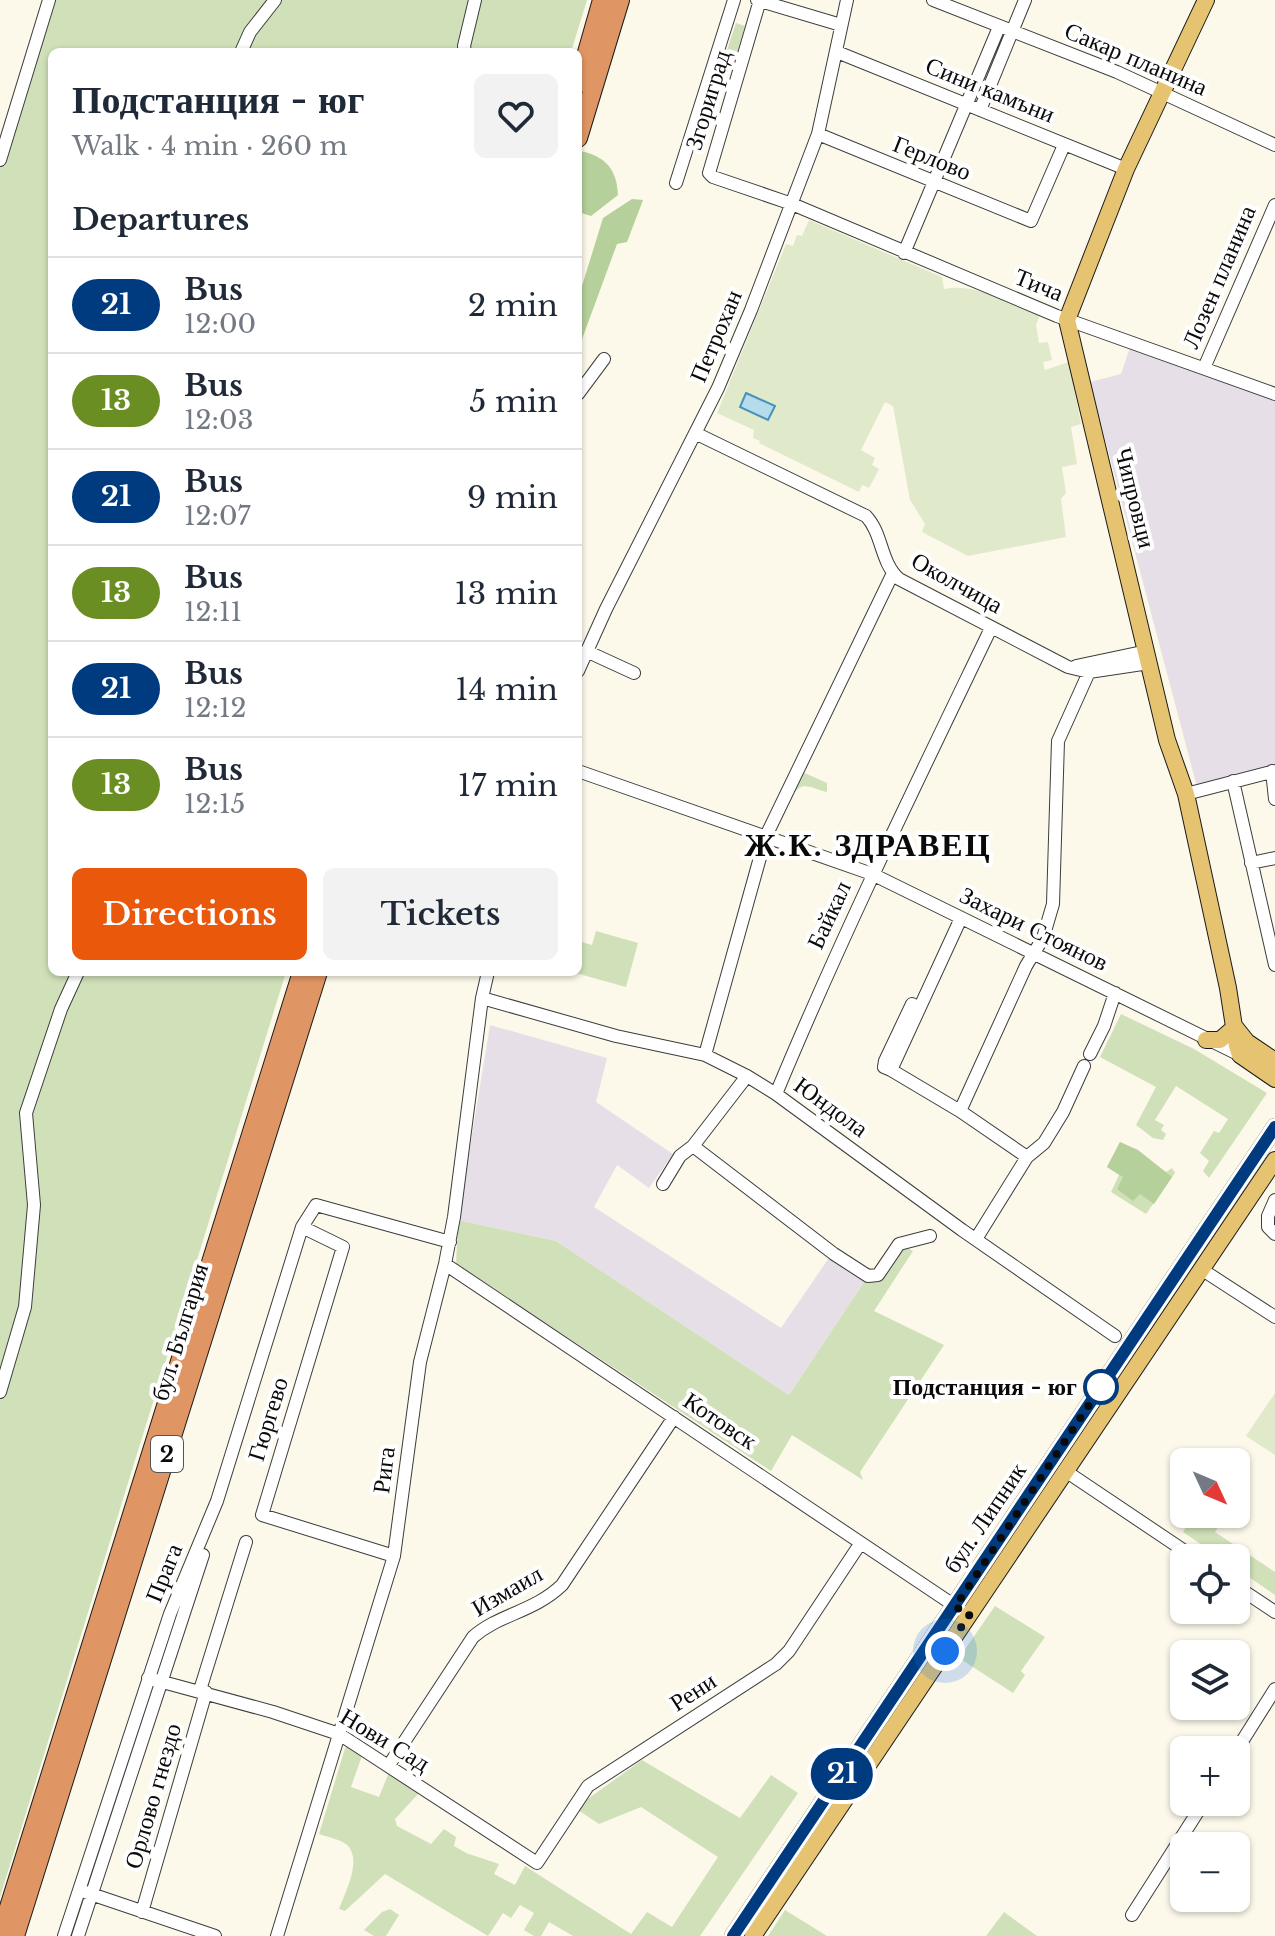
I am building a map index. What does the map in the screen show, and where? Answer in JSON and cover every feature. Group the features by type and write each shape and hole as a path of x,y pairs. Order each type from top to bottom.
{"highway":[{"path":"582,70 602,0"},
{"path":"582,125 620,0"},
{"name":"бул. България","path":"0,1936 301,976"},
{"name":"бул. България","path":"15,1936 317,976"}],"main road":[{"path":"1067,320 1126,169 1206,0"},
{"name":"Чипровци","path":"1067,320 1167,740 1186,794 1240,1055"},
{"path":"1206,1040 1220,1040 1235,1027 1247,1042 1275,1061"},
{"path":"1240,1055 1275,1079"},
{"name":"бул. Липник","path":"753,1936 1135,1335 1275,1127"},
{"name":"бул. Липник","path":"733,1936 962,1610 1067,1472 1275,1160"}],"street":[{"path":"0,160 49,0"},
{"path":"243,48 250,32 275,0"},
{"path":"464,48 475,0"},
{"path":"676,183 734,0"},
{"path":"759,0 841,25"},
{"name":"Згориград","path":"759,0 709,173 792,204"},
{"name":"Петрохан","path":"582,661 727,367 818,134 847,0"},
{"name":"Сакар планина","path":"933,0 1162,91 1275,145"},
{"path":"904,253 966,104 1005,29 1025,0"},
{"path":"980,110 1005,29"},
{"name":"Сини камъни","path":"837,52 1126,169"},
{"name":"Герлово","path":"818,134 1031,221 1064,145"},
{"name":"Тича","path":"792,204 1067,320 1275,393"},
{"name":"Лозен планина","path":"1204,368 1275,205"},
{"path":"582,389 604,359"},
{"name":"Околчица","path":"695,433 866,516 875,528 893,573 911,586 1068,667 1089,672"},
{"path":"705,1055 766,836 893,573"},
{"name":"Байкал","path":"776,1094 828,969 991,628"},
{"path":"586,651 634,673"},
{"path":"1068,667 1148,657"},
{"path":"960,1111 1043,938 1053,904 1058,741 1089,672 1148,657"},
{"path":"1186,794 1273,771 1275,799"},
{"name":"Захари Стоянов","path":"582,772 872,874 1240,1055"},
{"path":"1233,781 1275,965"},
{"path":"1251,863 1275,858"},
{"path":"961,918 891,1070 960,1111 1027,1157"},
{"path":"0,1392 27,1293 34,1205 26,1113 61,1009 76,976"},
{"path":"482,998 487,976"},
{"path":"976,1239 1027,1157 1044,1143 1063,1112 1104,1026 1115,993"},
{"name":"Юндола","path":"482,998 616,1036 705,1055 747,1076 1115,1336"},
{"name":"Рига","path":"277,1936 394,1556 420,1362 450,1242 482,998"},
{"path":"663,1184 680,1156 693,1146 747,1076"},
{"path":"693,1146 834,1254 868,1276 878,1275 899,1244 930,1236"},
{"path":"1275,1200 1268,1216 1268,1227 1275,1234"},
{"path":"302,1227 316,1205 450,1242"},
{"name":"Прага","path":"64,1936 85,1892 155,1679 170,1614 217,1501 302,1227"},
{"name":"Гюргево","path":"302,1227 343,1247 262,1515 394,1556"},
{"name":"Котовск","path":"445,1264 962,1610"},
{"path":"1201,1269 1275,1317"},
{"path":"1123,1354 1115,1336 1135,1335"},
{"name":"Измаил","path":"389,1765 473,1637 481,1630 550,1597 562,1585 674,1417"},
{"path":"1067,1472 1174,1544"},
{"name":"Орлово гнездо","path":"142,1912 246,1542"},
{"name":"Рени","path":"537,1863 588,1786 776,1664 789,1651 860,1544"},
{"path":"1250,1595 1275,1612"},
{"name":"Нови Сад","path":"155,1679 339,1734 537,1863"},
{"path":"1245,1736 1275,1689"},
{"path":"1132,1915 1195,1816"},
{"path":"78,1936 85,1892 215,1936"}],"shaded area":[{"path":"1130,347 1275,398 1275,767 1269,766 1197,787 1090,382 1121,374"},
{"path":"490,1025 607,1058 596,1102 673,1154 649,1188 617,1165 594,1207 781,1328 833,1252 868,1276 789,1395 556,1241 458,1220"}],"green space":[{"path":"49,0 587,0 572,48 48,48 48,976 285,976 0,1897 0,158"},
{"path":"736,23 745,26 735,59 725,56"},
{"path":"582,151 603,161 612,171 617,186 618,195 591,216 582,213"},
{"path":"632,199 643,200 627,242 617,244 582,339 582,286 603,218"},
{"path":"809,220 942,277 944,289 980,291 1040,315 1036,325 1039,343 1048,342 1052,360 1043,362 1045,370 1069,362 1081,424 1071,427 1077,464 1062,467 1066,493 1061,499 1066,537 968,556 922,532 925,524 910,500 893,406 885,402 861,450 875,458 872,465 879,469 869,488 862,485 859,492 759,443 753,438 754,430 717,413 786,244 793,246 797,235 802,236"},
{"path":"798,770 827,783 827,792 806,786 795,792 789,790"},
{"path":"596,931 638,943 626,987 582,975 582,942 592,945"},
{"path":"1121,1014 1194,1049 1267,1093 1209,1178 1203,1171 1209,1161 1200,1153 1214,1131 1219,1133 1228,1119 1176,1086 1155,1120 1164,1125 1161,1130 1166,1134 1163,1140 1153,1138 1136,1125 1156,1087 1100,1057"},
{"path":"1120,1142 1166,1172 1172,1168 1175,1173 1146,1214 1111,1192 1119,1175 1107,1167"},
{"path":"1120,1142 1138,1150 1172,1177 1154,1204 1140,1194 1133,1201 1117,1189 1123,1177 1107,1167"},
{"path":"458,1220 556,1241 789,1395 868,1276 878,1275 899,1244 913,1251 874,1311 944,1345 860,1472 863,1480 792,1435 771,1471 456,1264"},
{"path":"1275,1393 1275,1455 1246,1436"},
{"path":"1185,1528 1218,1528 1215,1532 1233,1544 1201,1544 1183,1532"},
{"path":"1250,1555 1275,1572 1275,1595 1250,1578"},
{"path":"995,1606 1045,1637 1021,1671 1025,1675 1013,1693 959,1658"},
{"path":"346,1745 363,1753 351,1787 379,1797 390,1770 419,1793 395,1819 397,1826 431,1844 444,1829 456,1837 454,1846 499,1864 494,1874 515,1885 525,1866 631,1934 647,1912 672,1927 718,1857 641,1807 599,1824 575,1808 642,1760 740,1818 771,1775 798,1793 700,1936 573,1936 549,1922 541,1936 534,1936 524,1930 534,1913 520,1905 511,1918 503,1913 488,1936 385,1874 345,1911 339,1909 351,1878 352,1854 343,1842 319,1834"},
{"path":"390,1909 399,1915 386,1936 374,1936 364,1930 382,1912"},
{"path":"785,1910 827,1936 768,1936"},
{"path":"1004,1912 1037,1936 986,1936"}],"water":[{"path":"746,393 775,406 768,420 740,407"}],"bus line":[{"name":"21","path":"733,1936 1275,1127"}],"place":[{"name":"Подстанция - юг","path":"1101,1387"}],"district":[{"name":"Ж.К. ЗДРАВЕЦ","path":"868,845"}],"route":[{"path":"945,1651 970,1614 955,1607 1101,1387"}]}
